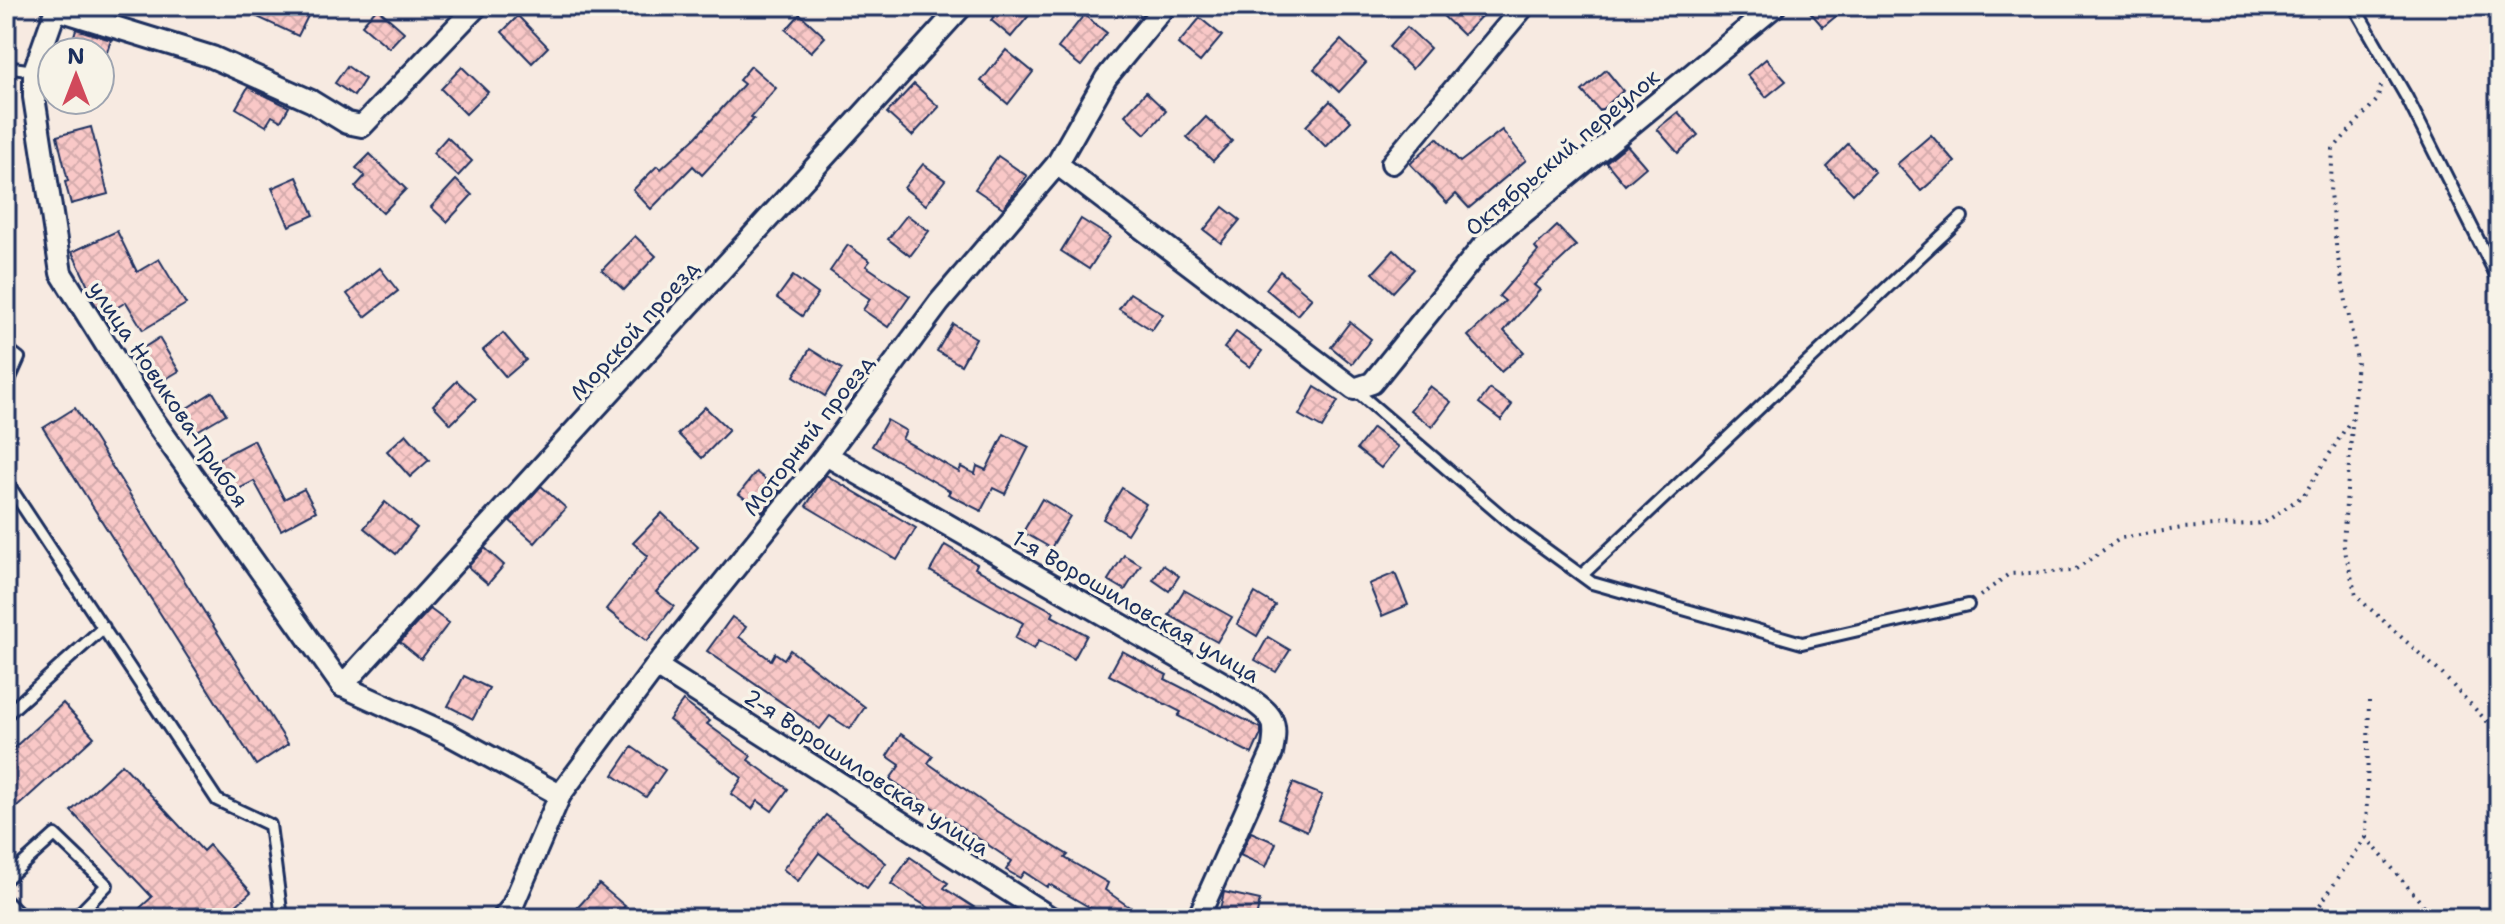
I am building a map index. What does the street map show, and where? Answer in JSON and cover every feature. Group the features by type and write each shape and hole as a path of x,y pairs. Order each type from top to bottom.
{"street":[{"path":"56,8 212,57 311,101 347,123 362,126 477,6"},
{"name":"Морской проезд","path":"342,686 962,6"},
{"name":"Моторный проезд","path":"512,914 560,795 656,666 826,455 939,303 1057,164 1106,78 1165,6"},
{"path":"1392,163 1524,6"},
{"name":"Октябрьский переулок","path":"1354,389 1372,383 1482,247 1775,6"},
{"name":"улица Новикова-Прибоя","path":"56,8 34,71 34,97 61,273 152,418 342,686"},
{"path":"1057,164 1354,389"},
{"name":"1-я Ворошиловская улица","path":"826,455 1270,713 1277,730 1272,753 1198,918"},
{"name":"2-я Ворошиловская улица","path":"656,666 1051,918"},
{"path":"342,686 448,734 560,795"}],"lane":[{"path":"2354,6 2499,281"},
{"path":"6,67 34,71"},
{"path":"1582,575 1962,217"},
{"path":"6,348 19,358 6,387"},
{"path":"1354,389 1511,524 1592,583 1802,643 1968,605"},
{"path":"6,481 217,800 270,825 282,918"},
{"path":"6,715 104,627"},
{"path":"6,879 55,835 107,885 75,918"},
{"path":"6,901 23,918"}],"path":[{"path":"2387,64 2377,100 2333,149 2330,193 2337,253 2357,360 2343,543 2356,596 2441,673 2499,734"},
{"path":"1968,605 2009,574 2073,571 2121,538 2182,528 2264,523 2304,495 2354,414"},
{"path":"2311,918 2366,837 2369,701"},
{"path":"2366,837 2434,918"}],"building":[{"path":"234,6 313,6 298,36"},
{"path":"1002,6 1023,6 1031,13 1011,37 991,20"},
{"path":"1433,6 1491,6 1463,35"},
{"path":"1805,6 1848,6 1823,27"},
{"path":"377,8 404,32 389,48 362,25"},
{"path":"800,14 825,37 811,52 786,30"},
{"path":"1084,15 1107,33 1081,66 1058,48"},
{"path":"518,16 548,47 532,63 502,32"},
{"path":"1200,18 1222,36 1200,62 1178,44"},
{"path":"1407,27 1430,48 1412,69 1389,47"},
{"path":"76,29 98,36 74,36"},
{"path":"1341,40 1366,63 1339,92 1314,69"},
{"path":"1006,50 1033,72 1008,104 981,81"},
{"path":"1766,59 1786,81 1766,97 1747,75"},
{"path":"347,66 365,79 354,96 335,83"},
{"path":"751,66 776,88 751,117 754,119 702,175 693,166 651,209 633,190 657,166 661,169 695,138 744,84 739,80"},
{"path":"462,67 488,92 466,114 441,89"},
{"path":"1606,70 1623,91 1600,111 1582,91"},
{"path":"914,84 939,107 912,136 887,113"},
{"path":"248,87 289,107 281,121 272,116 266,126 236,108"},
{"path":"1146,92 1166,111 1145,134 1125,115"},
{"path":"1330,101 1351,121 1326,147 1306,126"},
{"path":"1678,112 1698,135 1678,153 1657,129"},
{"path":"1206,117 1232,141 1213,161 1187,137"},
{"path":"91,127 108,194 71,204 57,136"},
{"path":"1502,130 1526,160 1469,208 1456,194 1447,203 1410,164 1437,138 1460,162"},
{"path":"1931,135 1955,162 1921,191 1897,164"},
{"path":"447,137 472,161 458,176 433,153"},
{"path":"1848,144 1875,172 1853,194 1826,166"},
{"path":"1627,145 1646,167 1625,185 1606,162"},
{"path":"370,154 406,189 383,213 355,187 365,176 356,168"},
{"path":"998,156 1027,176 1003,208 975,189"},
{"path":"923,164 945,180 926,205 904,188"},
{"path":"297,177 314,215 289,226 272,188"},
{"path":"456,180 472,195 447,222 431,207"},
{"path":"1223,207 1240,220 1221,243 1204,230"},
{"path":"907,215 929,231 910,256 888,239"},
{"path":"1081,219 1110,237 1089,269 1061,251"},
{"path":"1557,226 1576,246 1534,285 1540,290 1504,331 1524,352 1501,372 1468,336 1505,301 1499,296 1538,251 1535,247"},
{"path":"117,231 137,272 159,259 186,304 143,330 126,302 103,316 92,299 72,252"},
{"path":"635,236 656,256 624,290 602,270"},
{"path":"848,245 870,261 866,266 910,296 888,327 863,310 870,299 830,271"},
{"path":"1394,250 1414,269 1393,292 1373,273"},
{"path":"380,268 398,291 365,317 347,294"},
{"path":"1280,271 1312,298 1297,315 1266,289"},
{"path":"793,276 818,294 802,316 777,298"},
{"path":"1130,293 1163,314 1152,330 1119,309"},
{"path":"1350,322 1371,339 1352,364 1331,347"},
{"path":"953,324 976,338 961,365 937,351"},
{"path":"1236,332 1262,351 1250,367 1224,348"},
{"path":"503,333 526,360 506,377 483,350"},
{"path":"159,338 179,371 149,389 129,357"},
{"path":"810,349 842,369 825,396 794,376"},
{"path":"457,381 476,399 451,424 433,405"},
{"path":"1430,386 1451,402 1432,427 1410,410"},
{"path":"1315,387 1338,401 1322,428 1299,415"},
{"path":"1490,389 1512,405 1501,420 1479,403"},
{"path":"213,392 226,414 192,434 179,413"},
{"path":"705,407 729,430 702,458 678,434"},
{"path":"75,408 288,744 256,765 43,428"},
{"path":"887,420 906,431 902,439 959,472 961,467 975,474 977,466 986,470 1004,434 1029,447 1005,494 993,488 981,511 872,446"},
{"path":"1373,428 1398,447 1381,468 1357,449"},
{"path":"406,434 429,460 410,477 387,451"},
{"path":"254,440 284,499 304,489 316,511 281,530 254,481 227,495 210,463"},
{"path":"756,472 780,491 763,512 739,494"},
{"path":"826,475 916,528 897,560 806,506"},
{"path":"541,486 566,508 535,543 510,521"},
{"path":"1122,488 1146,504 1127,534 1103,519"},
{"path":"1042,499 1070,516 1051,548 1023,532"},
{"path":"385,502 417,528 396,554 364,528"},
{"path":"662,513 698,547 656,592 674,606 647,641 606,609 648,556 633,543"},
{"path":"945,545 977,564 975,568 1054,612 1052,616 1087,635 1074,659 1039,640 1034,649 1015,638 1023,623 930,571"},
{"path":"485,548 504,565 488,584 468,567"},
{"path":"1124,555 1141,565 1125,590 1108,580"},
{"path":"1163,565 1179,576 1169,591 1153,580"},
{"path":"1395,573 1408,605 1382,616 1369,584"},
{"path":"1184,590 1232,617 1217,642 1169,615"},
{"path":"1255,593 1275,605 1257,636 1237,624"},
{"path":"430,609 449,623 421,659 400,642"},
{"path":"732,617 746,627 739,637 771,660 775,653 784,659 790,650 865,707 850,729 830,716 820,729 707,651"},
{"path":"1268,637 1290,650 1276,672 1255,660"},
{"path":"1122,651 1167,675 1165,679 1261,728 1252,754 1178,716 1181,712 1109,675"},
{"path":"464,676 489,688 473,719 448,706"},
{"path":"683,701 710,721 707,724 751,756 748,760 788,789 772,811 758,801 752,809 731,794 742,778 669,720"},
{"path":"63,703 94,737 6,817 6,755"},
{"path":"901,734 933,756 928,763 993,809 1068,855 1065,858 1108,883 1105,890 1145,918 1108,918 1024,872 1020,878 1006,870 1012,861 890,779 900,765 887,756"},
{"path":"632,747 665,770 646,797 613,775"},
{"path":"122,764 203,851 209,845 251,892 222,918 129,918 152,897 71,811"},
{"path":"1293,783 1322,795 1307,831 1278,818"},
{"path":"826,815 886,863 867,888 819,853 798,881 783,869"},
{"path":"1251,832 1276,843 1266,867 1240,855"},
{"path":"910,857 948,883 944,888 991,918 945,918 891,884"},
{"path":"599,884 625,906 614,918 568,918"},
{"path":"1224,892 1260,900 1256,918 1218,918"}]}
